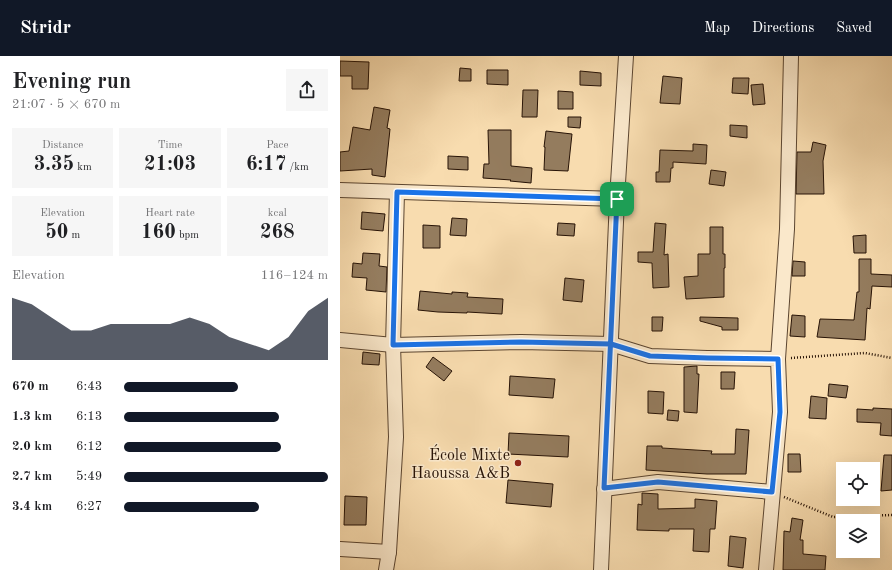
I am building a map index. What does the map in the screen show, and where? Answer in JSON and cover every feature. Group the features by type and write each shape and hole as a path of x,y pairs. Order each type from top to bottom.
{"street":[{"path":"601,570 617,199 626,56"},
{"path":"766,570 780,412 778,359 787,229 790,56"},
{"path":"340,190 617,199"},
{"path":"386,570 389,552 396,437 393,345 397,192"},
{"path":"340,340 393,345 521,342 611,344 650,356 778,359"},
{"path":"604,488 658,482 772,492"},
{"path":"340,549 389,552"}],"path":[{"path":"778,359 865,353 892,358"},
{"path":"772,492 833,517 892,515"}],"building":[{"path":"340,61 369,62 368,89 352,89 352,76 340,76"},
{"path":"460,68 471,69 471,81 459,81"},
{"path":"487,70 508,70 508,85 487,84"},
{"path":"580,71 601,73 601,86 580,85"},
{"path":"663,76 682,78 680,104 660,103"},
{"path":"733,78 749,78 748,94 732,93"},
{"path":"763,84 765,104 753,105 751,85"},
{"path":"523,90 538,90 537,117 522,117"},
{"path":"558,91 573,92 573,109 558,109"},
{"path":"374,107 390,110 387,128 390,129 385,177 372,175 372,169 340,171 340,152 349,151 353,127 370,130"},
{"path":"568,117 581,117 580,128 568,127"},
{"path":"730,125 747,126 747,138 730,136"},
{"path":"488,130 511,130 511,166 532,168 531,183 483,178 484,164 489,164"},
{"path":"546,131 572,134 568,171 544,170"},
{"path":"813,142 826,145 823,161 824,194 796,194 797,152 811,152"},
{"path":"693,144 707,145 706,164 673,162 670,182 656,182 656,172 659,172 660,150 693,151"},
{"path":"448,156 468,157 468,170 448,169"},
{"path":"711,170 726,172 724,186 709,184"},
{"path":"362,212 385,214 383,231 361,229"},
{"path":"452,218 467,219 466,236 450,235"},
{"path":"558,223 575,224 574,236 557,235"},
{"path":"655,223 666,224 664,255 668,254 669,287 653,288 652,263 638,262 638,252 653,252"},
{"path":"423,225 440,226 440,248 423,248"},
{"path":"710,227 723,227 723,254 725,254 724,297 686,299 684,277 698,276 698,254 710,254"},
{"path":"866,235 866,253 854,253 853,236"},
{"path":"363,253 380,254 379,266 387,267 386,292 366,290 367,278 352,277 353,263 362,264"},
{"path":"859,259 871,259 871,274 892,275 892,287 872,286 870,309 867,308 865,340 817,337 820,319 854,320 857,292 859,292"},
{"path":"793,261 805,262 805,276 792,276"},
{"path":"565,278 584,280 582,302 563,300"},
{"path":"420,291 452,294 452,292 468,293 467,297 503,299 502,314 418,310"},
{"path":"792,315 805,316 805,337 790,336"},
{"path":"652,317 663,317 662,331 652,331"},
{"path":"700,317 738,318 738,330 722,330 722,327 700,321"},
{"path":"363,352 380,354 379,365 362,364"},
{"path":"433,357 452,371 444,381 426,367"},
{"path":"697,366 697,374 699,374 697,413 684,412 684,367"},
{"path":"721,372 735,372 734,389 721,389"},
{"path":"510,376 555,379 553,398 509,395"},
{"path":"829,384 848,386 846,398 828,396"},
{"path":"648,391 664,392 663,414 648,413"},
{"path":"811,396 827,398 826,419 809,418"},
{"path":"873,408 892,409 892,436 880,435 881,423 857,422 857,409 873,410"},
{"path":"668,410 679,411 678,421 667,420"},
{"path":"736,429 749,430 746,474 707,474 646,470 647,446 712,451 711,454 735,454"},
{"path":"509,433 569,436 568,457 508,454"},
{"path":"788,454 800,454 801,472 788,472"},
{"path":"884,455 892,455 892,490 881,491"},
{"path":"508,480 553,484 551,507 506,503"},
{"path":"642,493 658,494 658,509 695,508 695,499 717,501 715,529 710,529 709,552 693,551 694,529 669,529 669,531 637,530 638,504 642,505"},
{"path":"345,496 367,497 366,525 344,525"},
{"path":"792,518 803,520 800,540 803,540 803,554 826,556 825,570 783,570 784,531 790,532"},
{"path":"730,536 746,538 743,568 728,566"}],"place":[{"name":"École Mixte Haoussa A&B","path":"518,463"}],"route":[{"path":"617,199 397,192 393,345 521,342 611,344 650,356 778,359 780,412 772,492 658,482 604,488 611,344 617,199"}]}
